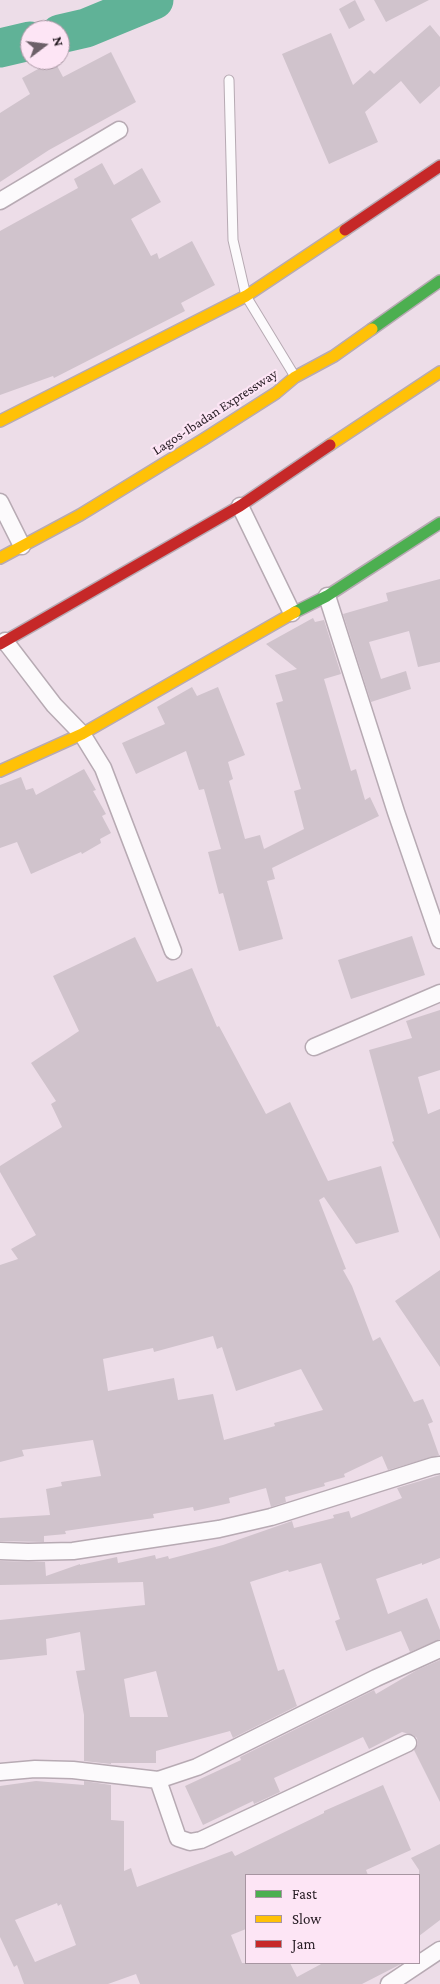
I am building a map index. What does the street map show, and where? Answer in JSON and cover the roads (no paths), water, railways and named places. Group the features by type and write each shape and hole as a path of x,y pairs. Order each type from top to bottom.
{"main road":[{"path":"0,421 246,296 440,166"},
{"name":"Lagos-Ibadan Expressway","path":"0,558 80,514 204,439 276,393 295,377 334,356 440,281"},
{"path":"2,643 240,506 440,372"},
{"path":"0,771 82,734 292,613 327,596 440,523"}],"street":[{"path":"0,201 118,130"},
{"path":"0,502 22,546"},
{"path":"240,506 292,613"},
{"path":"327,596 396,812 440,940"},
{"path":"2,643 54,705 82,734 104,768 173,951"},
{"path":"314,1047 440,993"},
{"path":"0,1551 73,1551 219,1529 271,1517 440,1465"},
{"path":"0,1772 35,1768 73,1770 158,1780 197,1767 376,1678 440,1649"},
{"path":"158,1780 178,1838 190,1842 201,1840 408,1743"},
{"path":"420,1963 440,1950"},
{"path":"389,1984 419,1964"}],"lane":[{"path":"229,80 233,240 246,296 295,377"}],"waterway":[{"path":"70,32 86,28 154,0"},
{"path":"0,48 20,43"}]}
